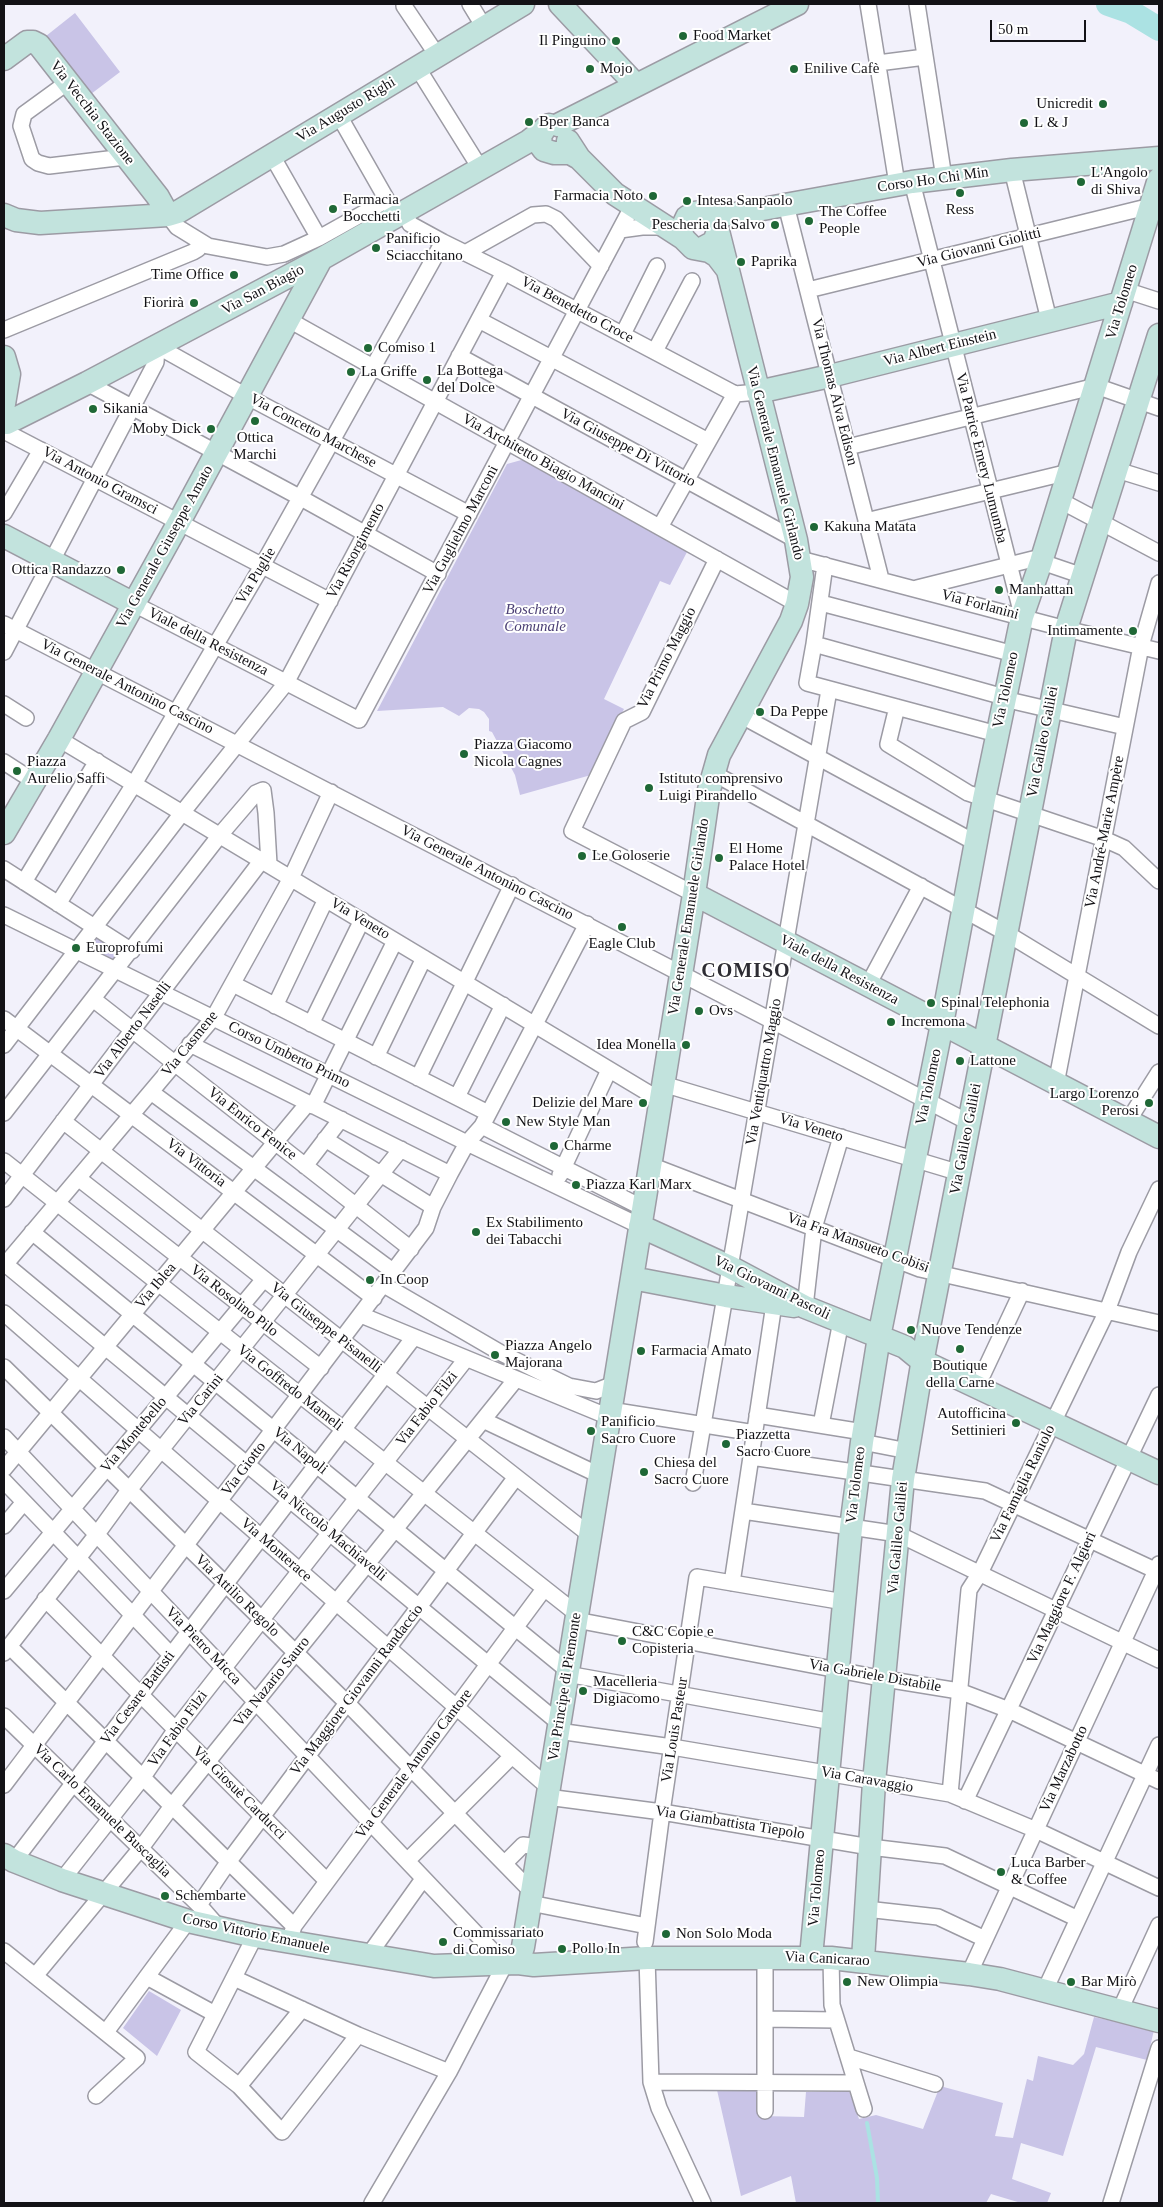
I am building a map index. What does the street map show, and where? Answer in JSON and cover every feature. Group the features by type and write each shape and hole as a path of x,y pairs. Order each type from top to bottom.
{"street":[{"path":"470,4 484,27"},
{"name":"Via Augusto Righi","path":"168,215 178,212 271,154 523,4"},
{"path":"560,4 636,86"},
{"path":"562,139 636,86 797,4"},
{"name":"Via Patrice Emery Lumumba","path":"868,4 878,63 904,183 932,259 1022,617"},
{"path":"917,4 944,178"},
{"path":"404,6 437,55"},
{"name":"Via Vecchia Stazione","path":"4,59 27,42 34,42 39,45 158,197 168,215"},
{"path":"878,63 926,56"},
{"path":"417,67 480,168"},
{"path":"68,82 24,114 21,126 32,159 49,166 126,157"},
{"name":"Via Benedetto Croce","path":"338,114 395,209 410,224 735,394"},
{"name":"Corso Ho Chi Min","path":"562,139 615,194 632,207 689,228 735,214 904,183 1012,170 1159,158"},
{"name":"Via San Biagio","path":"4,420 87,383 273,285 320,248 395,209 516,149 562,139"},
{"path":"4,215 16,220 40,223 168,215 177,227 208,246 267,257 320,248 271,154"},
{"path":"1012,170 1049,320"},
{"name":"Via Tolomeo","path":"821,1957 821,1838 850,1528 862,1437 879,1337 942,1024 1004,698 1022,617 1041,562 1159,179"},
{"name":"Via Thomas Alva Edison","path":"786,204 881,579"},
{"name":"Via Giovanni Giolitti","path":"808,290 1151,206"},
{"name":"Via Guglielmo Marconi","path":"359,720 632,207"},
{"path":"465,253 533,215 546,214 556,219 601,266"},
{"path":"620,230 642,227 689,228"},
{"name":"Via Generale Emanuele Girlando","path":"609,1413 712,773 740,714 790,621 797,604 802,578 798,549 727,269 717,256 709,251 689,228"},
{"path":"4,330 193,252 198,248 198,241"},
{"name":"Via Puglie","path":"58,904 134,784 262,566 443,242"},
{"name":"Via Generale Giuseppe Amato","path":"4,833 35,782 248,397 290,316 320,248"},
{"path":"623,334 657,266"},
{"name":"Via Risorgimento","path":"4,1046 182,813 286,683 504,272"},
{"path":"655,351 692,281"},
{"path":"273,285 284,292 290,302 290,316"},
{"path":"1123,296 1159,301"},
{"name":"Via Albert Einstein","path":"758,392 830,376 1049,320 1123,296"},
{"name":"Via Architetto Biagio Mancini","path":"290,316 373,368 797,604"},
{"path":"479,320 708,441"},
{"name":"Via Galileo Galilei","path":"863,1960 874,1782 902,1479 908,1451 918,1352 939,1272 960,1173 1066,629 1117,470 1149,405 1159,334"},
{"path":"4,652 10,627 53,562 156,362 157,346"},
{"name":"Via Concetto Marchese","path":"157,346 248,397 469,514"},
{"name":"Via Giuseppe Di Vittorio","path":"460,356 686,480 798,549"},
{"path":"4,357 9,374 4,420"},
{"path":"87,383 438,574"},
{"path":"848,447 1096,386 1149,405"},
{"path":"660,527 735,394 758,392"},
{"name":"Via Antonio Gramsci","path":"4,420 41,450 330,601"},
{"path":"4,513 41,450"},
{"path":"1117,470 1159,483"},
{"path":"866,521 1069,472"},
{"path":"1060,500 1159,553"},
{"name":"Viale della Resistenza","path":"4,536 359,720"},
{"name":"Via Forlanini","path":"798,549 826,565 1066,629 1159,651"},
{"name":"Via Primo Maggio","path":"572,830 624,721 642,712 717,559"},
{"path":"916,588 1032,559 1082,576"},
{"path":"826,565 822,603 807,683 997,734"},
{"name":"Via André-Marie Ampère","path":"1056,1084 1125,727 1142,646 1159,583"},
{"path":"822,603 1014,654"},
{"name":"Via Generale Antonino Cascino","path":"10,627 970,1123"},
{"path":"814,644 1004,698 1125,727"},
{"name":"Via Ventiquattro Maggio","path":"693,1483 829,690"},
{"path":"4,704 26,718"},
{"path":"898,707 888,744 968,793 1104,839 1124,848 1159,881"},
{"path":"740,714 976,843"},
{"name":"Via Veneto","path":"59,739 610,1070 662,1092 757,1112 960,1173"},
{"path":"24,882 97,761"},
{"path":"4,762 35,782"},
{"path":"712,773 1006,933 1159,1026"},
{"path":"4,1113 132,951 220,835 256,793 263,790 266,813 265,862"},
{"name":"Via Casmene","path":"4,1264 214,1017 291,878 331,792"},
{"name":"Viale della Resistenza","path":"572,830 1159,1137"},
{"name":"Via Alberto Naselli","path":"4,1199 161,992 265,862"},
{"path":"4,869 132,951"},
{"path":"418,1078 512,885"},
{"path":"868,985 921,886"},
{"path":"275,1006 326,899"},
{"name":"Corso Umberto Primo","path":"4,915 555,1186 641,1217"},
{"path":"311,1024 362,920"},
{"name":"Via Giotto","path":"4,1785 426,1228 433,1207 450,1174 467,1143 485,1120 587,924"},
{"name":"Via Iblea","path":"4,1469 275,1142 310,1105 329,1075 395,941"},
{"path":"376,1057 424,958"},
{"path":"233,984 457,1097 485,1120 565,1164 641,1217"},
{"name":"Via Enrico Fenice","path":"93,999 411,1249"},
{"path":"457,1097 503,1005"},
{"name":"Via Vittoria","path":"4,1019 374,1298"},
{"path":"190,1044 450,1174"},
{"path":"555,1186 610,1070"},
{"path":"1128,1121 1159,1072"},
{"path":"151,1092 394,1272"},
{"path":"305,1166 341,1120"},
{"name":"Via Giuseppe Pisanelli","path":"63,1121 590,1535"},
{"path":"805,1307 814,1228 840,1137"},
{"path":"326,1139 433,1207"},
{"name":"Via Carini","path":"7,1649 129,1490 401,1150"},
{"name":"Via Goffredo Mameli","path":"4,1161 424,1493 576,1617"},
{"name":"Via Fra Mansueto Cobisi","path":"650,1165 920,1268 1159,1323"},
{"name":"Via Rosolino Pilo","path":"78,1178 321,1368"},
{"name":"Via Famiglia Raniolo","path":"950,1794 969,1590 980,1573 1107,1311 1129,1252 1159,1189"},
{"name":"Via Giovanni Pascoli","path":"641,1217 730,1267 765,1296 805,1307 918,1352 983,1374 1056,1416"},
{"name":"Via Napoli","path":"32,1232 516,1627 567,1672"},
{"name":"Via Niccolò Machiavelli","path":"4,1264 488,1664 558,1727"},
{"path":"632,1278 726,1296 765,1296 758,1415 732,1583 844,1602"},
{"name":"Via Montebello","path":"4,1591 264,1279"},
{"path":"384,1285 502,1353 569,1386 596,1391 614,1384"},
{"path":"983,1374 1022,1291"},
{"name":"Via Monterace","path":"4,1313 512,1756 548,1792"},
{"path":"361,1315 411,1341 513,1383 609,1413 703,1425 755,1434"},
{"path":"821,1425 841,1321"},
{"name":"Via Cesare Battisti","path":"9,1858 73,1784 411,1341"},
{"name":"Via Giovanni Pascoli","path":"918,1352 1132,1452 1159,1473"},
{"name":"Via Fabio Filzi","path":"62,1880 143,1777 176,1730 224,1668 463,1363"},
{"name":"Via Attilio Regolo","path":"4,1367 347,1703 505,1863 531,1897"},
{"name":"Via Nazario Sauro","path":"35,1976 105,1893 172,1806 513,1383"},
{"name":"Via Maggiore F. Algieri","path":"965,1801 1159,1395"},
{"name":"Via Principe di Piemonte","path":"511,1964 531,1897 609,1413"},
{"path":"758,1415 821,1425 908,1451"},
{"path":"483,1420 599,1476"},
{"name":"Via Pietro Micca","path":"4,1437 423,1879 511,1964"},
{"name":"Via Giovanni Pascoli","path":"1132,1452 1159,1457"},
{"path":"751,1457 985,1491 1089,1540 1158,1569"},
{"name":"Via Maggiore Giovanni Randaccio","path":"106,2032 194,1913 229,1862 516,1477"},
{"path":"4,1481 171,1655"},
{"path":"4,1526 24,1502"},
{"path":"743,1511 898,1534 1159,1660"},
{"name":"Via Marzabotto","path":"969,1974 1158,1569"},
{"name":"Via Louis Pasteur","path":"703,2203 659,2108 651,2082 646,1950 647,1926 697,1578 732,1583"},
{"name":"Via Generale Antonio Cantore","path":"292,1934 327,1881 412,1770 456,1707 544,1589"},
{"name":"Via Giosuè Carducci","path":"46,1599 327,1881"},
{"name":"Via Gabriele Distabile","path":"576,1617 837,1670 959,1690 1009,1710 1152,1778"},
{"path":"7,1649 67,1702 229,1862 292,1934"},
{"path":"567,1672 833,1722"},
{"name":"Via Carlo Emanuele Buscaglia","path":"4,1716 109,1820 141,1848 194,1913"},
{"name":"Via Caravaggio","path":"558,1727 950,1794 1036,1830 1159,1888"},
{"path":"1045,1990 1106,1863 1152,1778 1159,1745"},
{"path":"407,1860 512,1756"},
{"name":"Via Giambattista Tiepolo","path":"548,1792 870,1847 945,1856 1009,1888 1078,1919"},
{"path":"505,1863 523,1845 539,1847"},
{"name":"Corso Vittorio Emanuele","path":"9,1858 62,1880 105,1893 194,1913 220,1929 255,1936 292,1934 368,1956 434,1966 511,1964"},
{"path":"368,1956 423,1879"},
{"path":"531,1897 647,1926"},
{"path":"866,1909 938,1917 986,1938"},
{"path":"1120,2010 1159,1925"},
{"path":"255,1936 196,2052 239,2086 282,2132 358,2034"},
{"name":"Via Canicarao","path":"511,1964 534,1965 646,1950 863,1960 969,1974 1045,1990 1159,2021"},
{"path":"4,1952 137,2058 96,2096"},
{"path":"765,1956 765,2111"},
{"path":"821,1957 836,2020 864,2109"},
{"path":"372,2203 511,1964"},
{"path":"147,1977 215,2014"},
{"path":"234,1978 358,2034 449,2072"},
{"path":"239,2086 302,2009"},
{"path":"765,2019 836,2020"},
{"path":"1111,2203 1159,2048"},
{"path":"848,2057 935,2084"},
{"path":"651,2082 856,2082"}],"green space":[{"path":"75,13 120,72 91,94 46,36"},
{"name":"Boschetto Comunale","path":"525,459 687,552 670,585 660,581 604,699 624,709 591,775 520,795 515,775 492,732 489,731 489,719 479,709 469,708 459,716 443,707 377,711 507,464"},
{"path":"97,934 124,952 115,963 86,948"},
{"path":"149,1991 181,2010 157,2056 123,2028"},
{"path":"1094,2017 1154,2030 1147,2060 1096,2047 1063,2156 1021,2143 1012,2179 1051,2193 1047,2203 1021,2203 991,2194 986,2203 796,2203 791,2176 741,2196 717,2090 762,2091 763,2116 804,2117 806,2092 849,2091 859,2119 876,2115 923,2129 940,2086 1003,2103 995,2136 1013,2138 1027,2079 1033,2081 1038,2056 1073,2065 1084,2054"}],"waterway":[{"path":"1108,4 1131,12 1159,29"},
{"path":"867,2123 877,2178 878,2203"}],"place":[{"name":"Food Market","path":"683,36"},
{"name":"Il Pinguino","path":"616,41"},
{"name":"Mojo","path":"590,69"},
{"name":"Enilive Cafè","path":"794,69"},
{"name":"Unicredit","path":"1103,104"},
{"name":"Bper Banca","path":"529,122"},
{"name":"L & J","path":"1024,123"},
{"name":"L'Angolo di Shiva","path":"1081,182"},
{"name":"Ress","path":"960,193"},
{"name":"Farmacia Noto","path":"653,196"},
{"name":"Intesa Sanpaolo","path":"687,201"},
{"name":"Farmacia Bocchetti","path":"333,209"},
{"name":"The Coffee People","path":"809,221"},
{"name":"Pescheria da Salvo","path":"775,225"},
{"name":"Panificio Sciacchitano","path":"376,248"},
{"name":"Paprika","path":"741,262"},
{"name":"Time Office","path":"234,275"},
{"name":"Fiorirà","path":"194,303"},
{"name":"Comiso 1","path":"368,348"},
{"name":"La Griffe","path":"351,372"},
{"name":"La Bottega del Dolce","path":"427,380"},
{"name":"Sikania","path":"93,409"},
{"name":"Ottica Marchi","path":"255,421"},
{"name":"Moby Dick","path":"211,429"},
{"name":"Kakuna Matata","path":"814,527"},
{"name":"Ottica Randazzo","path":"121,570"},
{"name":"Manhattan","path":"999,590"},
{"name":"Intimamente","path":"1133,631"},
{"name":"Da Peppe","path":"760,712"},
{"name":"Piazza Giacomo Nicola Cagnes","path":"464,754"},
{"name":"Piazza Aurelio Saffi","path":"17,771"},
{"name":"Istituto comprensivo Luigi Pirandello","path":"649,788"},
{"name":"Le Goloserie","path":"582,856"},
{"name":"El Home Palace Hotel","path":"719,858"},
{"name":"Eagle Club","path":"622,927"},
{"name":"Europrofumi","path":"76,948"},
{"name":"Spinal Telephonia","path":"931,1003"},
{"name":"Ovs","path":"699,1011"},
{"name":"Incremona","path":"891,1022"},
{"name":"Idea Monella","path":"686,1045"},
{"name":"Lattone","path":"960,1061"},
{"name":"Delizie del Mare","path":"643,1103"},
{"name":"Largo Lorenzo Perosi","path":"1149,1103"},
{"name":"New Style Man","path":"506,1122"},
{"name":"Charme","path":"554,1146"},
{"name":"Piazza Karl Marx","path":"576,1185"},
{"name":"Ex Stabilimento dei Tabacchi","path":"476,1232"},
{"name":"In Coop","path":"370,1280"},
{"name":"Nuove Tendenze","path":"911,1330"},
{"name":"Boutique della Carne","path":"960,1349"},
{"name":"Farmacia Amato","path":"641,1351"},
{"name":"Piazza Angelo Majorana","path":"495,1355"},
{"name":"Autofficina Settinieri","path":"1016,1423"},
{"name":"Panificio Sacro Cuore","path":"591,1431"},
{"name":"Piazzetta Sacro Cuore","path":"726,1444"},
{"name":"Chiesa del Sacro Cuore","path":"644,1472"},
{"name":"C&C Copie e Copisteria","path":"622,1641"},
{"name":"Macelleria Digiacomo","path":"583,1691"},
{"name":"Luca Barber & Coffee","path":"1001,1872"},
{"name":"Schembarte","path":"165,1896"},
{"name":"Non Solo Moda","path":"666,1934"},
{"name":"Commissariato di Comiso","path":"443,1942"},
{"name":"Pollo In","path":"562,1949"},
{"name":"New Olimpia","path":"847,1982"},
{"name":"Bar Mirò","path":"1071,1982"}],"district":[{"name":"COMISO","path":"746,972"}]}
